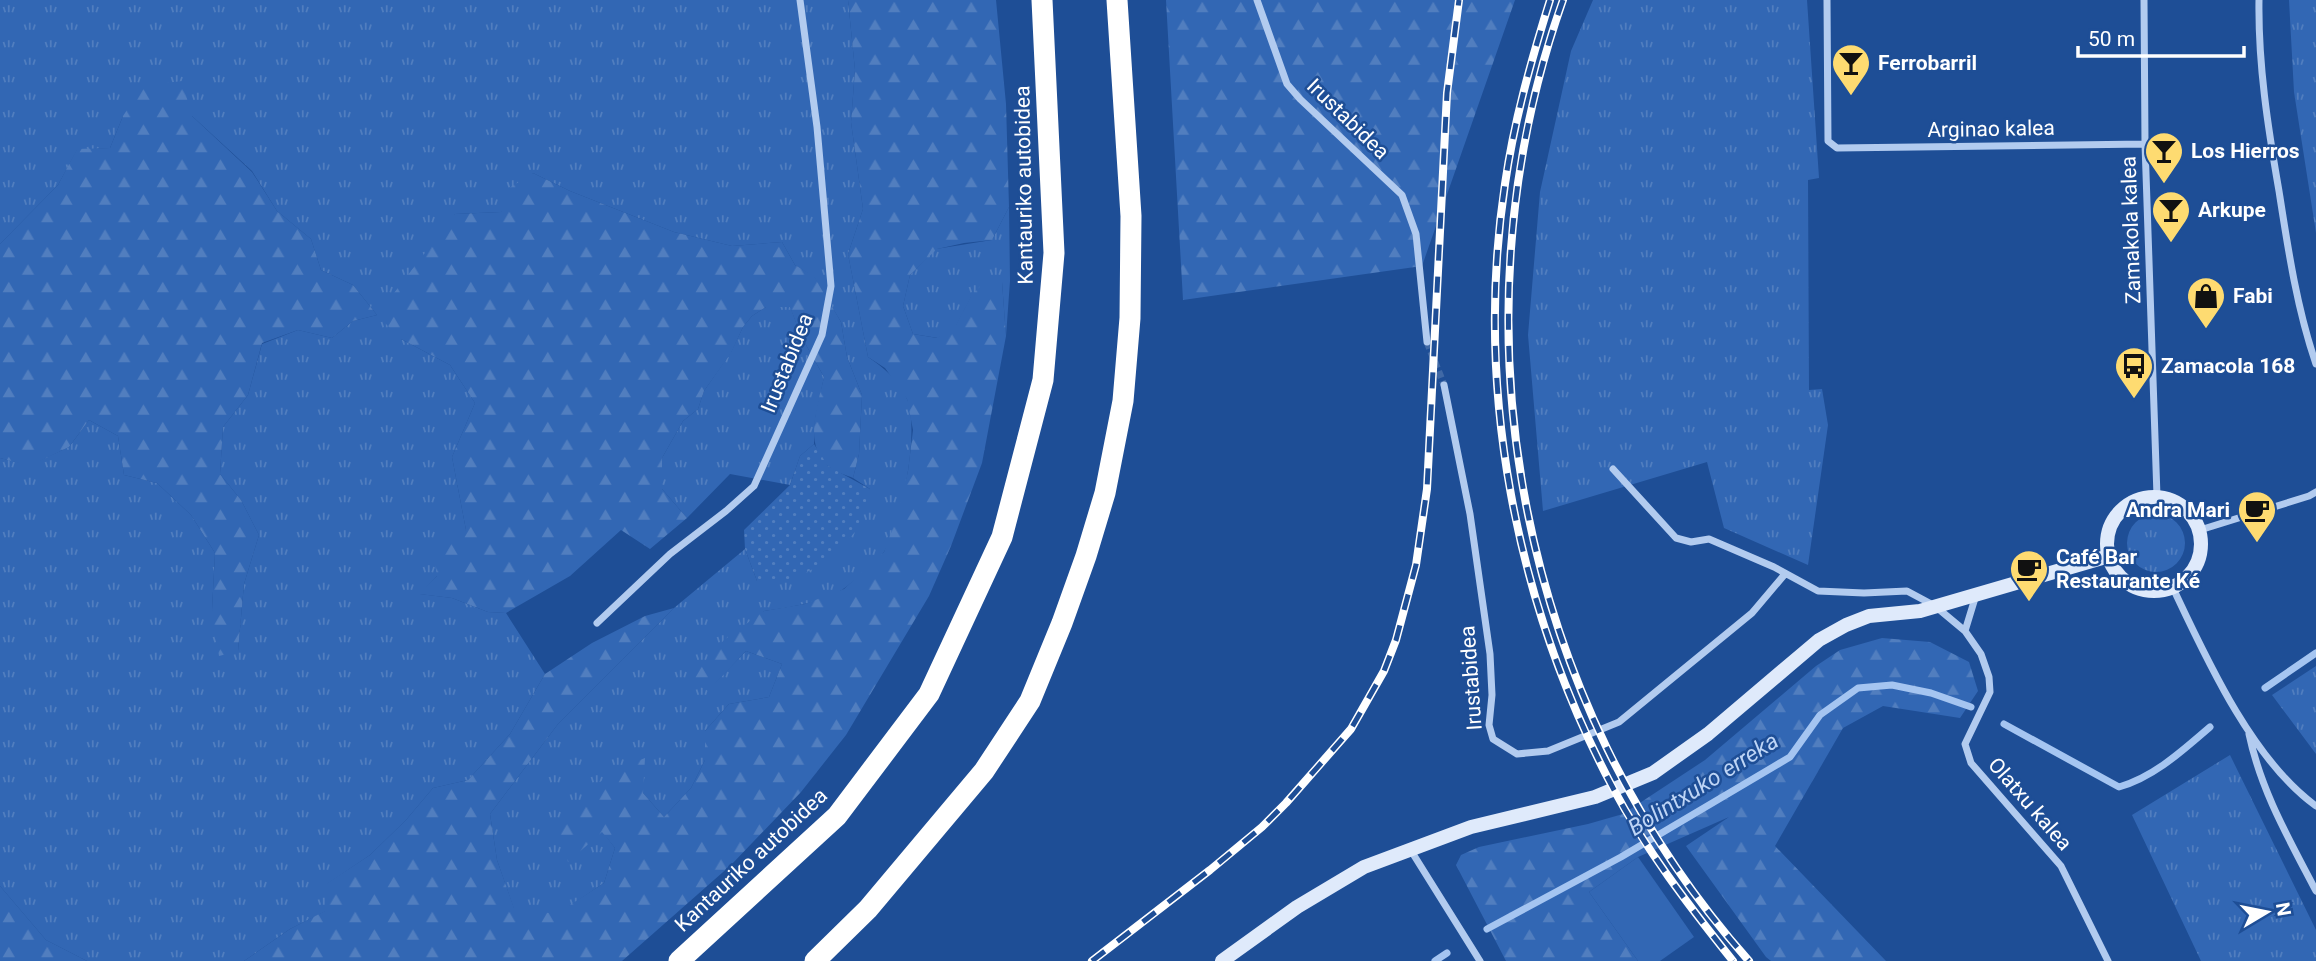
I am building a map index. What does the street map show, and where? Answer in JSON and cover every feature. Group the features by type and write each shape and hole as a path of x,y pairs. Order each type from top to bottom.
{"highway":[{"name":"Kantauriko autobidea","path":"679,961 837,816 929,694 1002,537 1043,380 1054,253 1042,0"},
{"path":"815,961 868,909 984,771 1030,701 1086,556 1105,493 1123,401 1130,318 1131,216 1117,0"}],"street":[{"name":"Irustabidea","path":"597,623 670,554 754,486 822,335 831,286 817,127 800,0"},
{"name":"Irustabidea","path":"1257,0 1287,83 1300,99 1402,195 1416,234 1427,342"},
{"name":"Arginao kalea","path":"1827,0 1828,141 1837,148 2146,144"},
{"name":"Zamakola kalea","path":"2144,0 2157,496"},
{"path":"2259,0 2263,85 2278,188 2286,238 2316,364"},
{"name":"Irustabidea","path":"1444,385 1470,514 1490,654 1493,695 1489,725 1493,739 1517,754 1548,751 1619,722 1752,613 1786,574"},
{"path":"1613,469 1676,538 1691,542 1709,539 1774,567 1818,591 1907,591 1934,606"},
{"path":"2200,530 2316,492"},
{"path":"2142,497 2171,499 2184,506 2194,517 2200,530 2200,558 2185,580 2173,587 2157,591 2141,590 2127,583 2115,571 2109,556 2107,541 2110,526 2117,513 2142,497"},
{"path":"1223,961 1297,907 1364,867 1471,827 1595,797 1653,773 1708,734 1819,640 1869,616 1920,611 2109,556"},
{"path":"2173,587 2226,694 2248,729 2278,770 2304,798 2316,806"},
{"path":"1965,631 1976,594"},
{"name":"Olatxu kalea","path":"1934,606 1965,631 1981,654 1989,677 1990,692 1965,744 1971,763 2062,866 2108,961"},
{"path":"2248,729 2255,764 2267,794 2316,891"},
{"path":"1410,849 1480,961"}],"green space":[{"path":"0,0 848,0 855,70 851,122 863,209 848,254 868,357 896,380 907,399 910,413 910,453 897,519 882,554 846,587 817,601 764,611 708,690 746,651 782,664 769,697 729,704 705,731 705,760 691,788 664,817 643,793 602,831 615,848 604,883 556,915 514,909 497,860 490,814 558,724 674,608 745,549 757,581 870,489 853,478 859,454 862,395 847,357 841,322 814,277 795,265 782,242 732,246 674,232 570,191 533,173 501,212 455,214 401,339 450,365 475,403 452,457 466,530 437,576 420,594 452,598 488,612 506,613 545,674 510,734 468,780 433,788 406,820 370,855 327,884 326,911 290,929 244,961 87,961 46,940 0,886 0,458 30,465 69,447 89,420 118,436 124,475 157,483 191,515 215,553 212,610 238,651 244,584 259,535 241,500 220,474 223,427 248,395 262,344 298,330 332,338 353,321 377,315 353,285 321,270 311,239 277,211 252,171 192,116 123,116 110,148 77,150 58,185 0,244"},
{"path":"848,0 996,0 1006,104 1009,207 992,240 937,249 910,275 903,306 913,334 937,338 956,325 971,296 987,279 1002,282 1006,336 982,463 951,546 929,596 846,735 801,792 731,865 622,961 244,961 290,929 325,911 326,884 370,855 406,820 433,788 468,780 510,734 545,674 592,643 645,616 674,608 558,724 490,814 497,860 514,908 556,914 604,883 615,848 602,832 568,862 560,833 590,789 620,768 645,758 643,793 664,817 691,788 705,760 705,731 729,704 769,697 782,664 746,651 708,691 689,679 724,640 764,611 805,604 844,589 884,552 898,514 908,471 913,430 907,399 885,368 868,357 848,254 863,209 851,122 855,70"},
{"path":"1166,0 1515,0 1422,266 1183,300"},
{"path":"1593,0 1807,0 1819,178 1808,180 1809,390 1822,389 1828,425 1808,565 1724,528 1707,462 1543,511 1528,335 1540,192 1571,51"},
{"path":"2289,0 2316,0 2316,233 2294,92"},
{"path":"182,81 192,116 252,172 277,211 311,239 321,270 353,285 377,315 353,321 332,338 298,330 262,343 248,395 223,427 220,474 241,500 259,535 244,584 238,651 219,656 212,610 215,553 191,515 157,483 124,475 118,436 89,420 69,447 30,466 0,458 0,244 58,185 77,149 110,148 123,116 143,86"},
{"path":"533,173 570,191 674,232 732,246 782,242 795,265 814,276 841,322 847,357 862,395 859,454 853,478 828,466 816,447 814,424 824,377 801,336 790,307 766,307 752,316 743,327 731,353 704,391 698,409 683,421 662,458 662,489 687,518 650,549 621,530 570,576 506,613 488,612 452,598 419,594 437,576 432,544 466,530 452,457 475,403 450,365 401,339 377,315 455,214 501,212 506,190"},
{"path":"1009,207 1010,281 1006,336 1002,282 971,297 956,326 938,338 913,334 903,306 910,275 936,249 992,240"},
{"path":"790,306 801,336 824,377 815,419 814,444 800,456 790,485 730,474 687,518 662,489 662,458 683,421 698,409 704,391 752,316 766,307"},
{"path":"814,444 828,466 870,489 857,530 824,564 783,583 757,581 745,549 744,530 790,485 800,456"},
{"path":"2156,514 2167,516 2180,527 2185,543 2183,554 2172,567 2156,572 2145,570 2132,559 2127,543 2129,532 2140,519"},
{"path":"1882,638 1930,642 1969,662 1978,691 1960,718 1883,706 1843,728 1775,846 1886,961 1771,961 1766,957 1686,846 1729,817 1638,857 1589,892 1638,961 1506,961 1456,865 1461,855 1479,847 1623,814 1705,760 1816,666 1840,650"},
{"path":"2316,666 2316,754 2272,695"},
{"path":"2230,755 2316,930 2316,961 2201,961 2132,815"},
{"path":"1638,857 1694,937 1660,961 1638,961 1589,892"},
{"path":"0,886 46,940 87,961 0,961"}],"waterway":[{"name":"Bolintxuko erreka","path":"2265,688 2316,653"},
{"name":"Bolintxuko erreka","path":"1487,929 1621,857 1790,757 1820,715 1858,688 1892,685 1931,693 1971,707"},
{"name":"Bolintxuko erreka","path":"2004,724 2119,787 2156,770 2210,727"},
{"path":"1435,961 1447,953"}],"tunnel":[{"path":"1427,342 1444,385"}],"railway":[{"path":"1092,961 1210,870 1262,827 1286,803 1351,729 1384,671 1396,640 1416,565 1427,489 1447,93 1459,0"},
{"path":"1550,0 1513,137 1497,262 1495,340 1500,417 1511,495 1528,571 1551,645 1579,718 1613,788 1639,833 1684,898 1733,961"},
{"path":"1563,0 1528,124 1511,251 1510,379 1526,506 1558,629 1607,747 1670,859 1749,961"}],"place":[{"name":"Ferrobarril","path":"1851,97"},
{"name":"Los Hierros","path":"2164,185"},
{"name":"Arkupe","path":"2171,244"},
{"name":"Fabi","path":"2206,330"},
{"name":"Zamacola 168","path":"2134,400"},
{"name":"Andra Mari","path":"2257,544"},
{"name":"Café Bar Restaurante Ké","path":"2029,603"}]}
